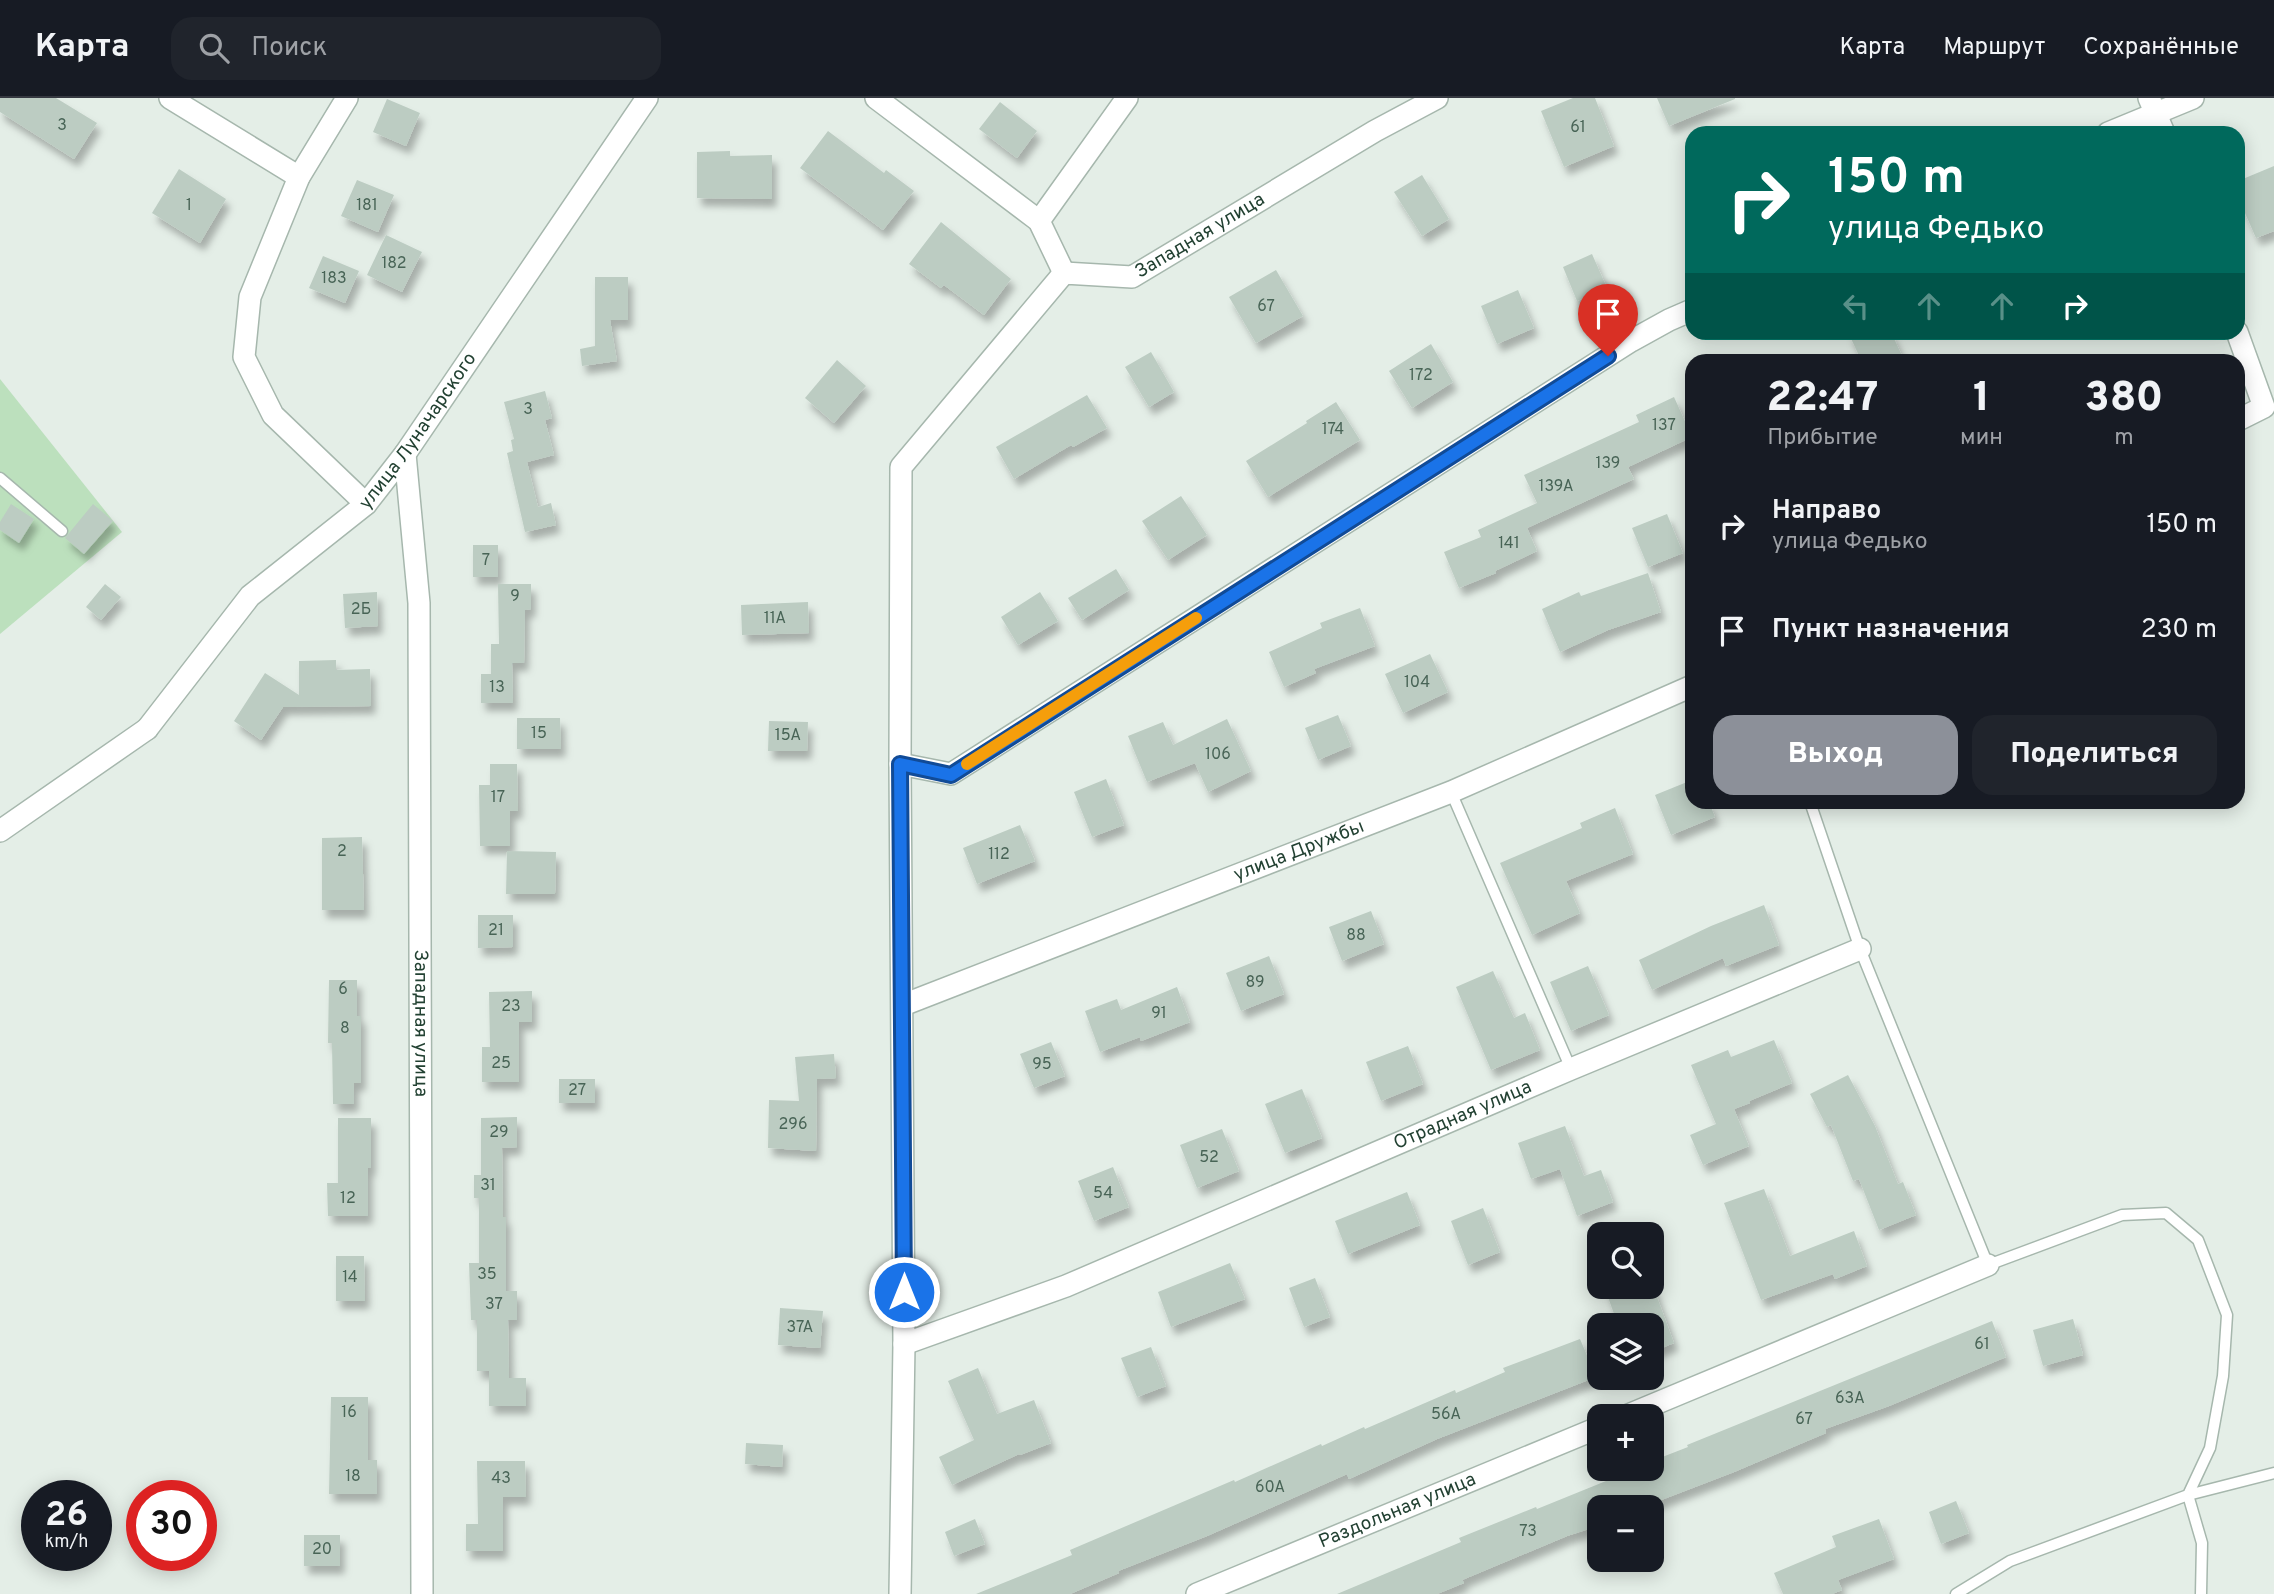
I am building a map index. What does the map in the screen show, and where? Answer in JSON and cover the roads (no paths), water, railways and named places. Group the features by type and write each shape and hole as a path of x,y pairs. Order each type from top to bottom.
{"street":[{"path":"170,98 299,177"},
{"path":"347,98 299,177 250,297 244,357 273,415 366,504"},
{"name":"улица Луначарского","path":"0,831 147,729 250,596 366,504 405,454 647,98"},
{"path":"876,98 1039,221 1064,273 901,467 904,1344 900,1594"},
{"path":"1039,221 1126,98"},
{"name":"Западная улица","path":"1064,273 1132,277 1376,131 1437,98"},
{"path":"2119,126 2153,105 2193,98"},
{"path":"2153,105 2161,126"},
{"path":"900,764 951,775 1631,341 1685,313"},
{"path":"2245,354 2264,407 2245,416"},
{"name":"Западная улица","path":"405,454 419,603 422,1594"},
{"name":"улица Дружбы","path":"903,1005 1451,792 1685,689"},
{"name":"Отрадная улица","path":"904,1344 1066,1286 1571,1069 1860,949"},
{"path":"1655,1404 1988,1265"},
{"name":"Раздольная улица","path":"1197,1594 1587,1432"}],"lane":[{"path":"0,478 62,531"},
{"path":"1451,792 1571,1069"},
{"path":"1812,809 1860,949 1988,1265 2122,1215 2166,1213 2198,1240 2227,1315 2223,1376 2210,1448 2188,1496 2202,1543 2201,1594"},
{"path":"1956,1594 2010,1561 2188,1496 2274,1473"}]}
